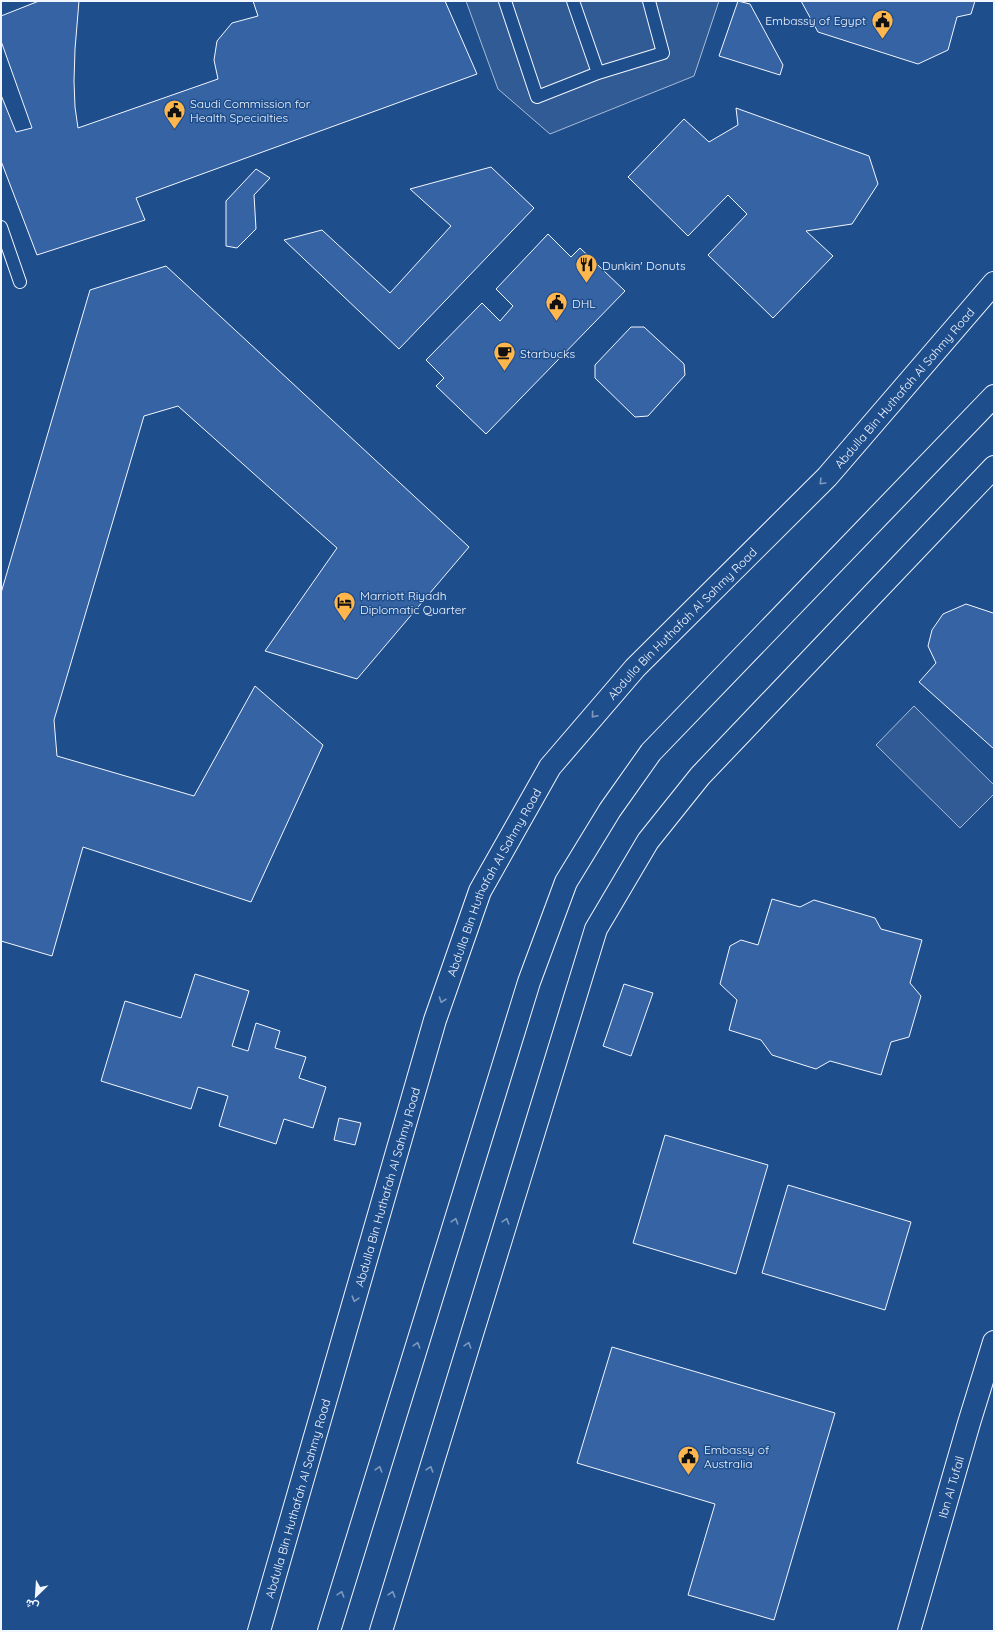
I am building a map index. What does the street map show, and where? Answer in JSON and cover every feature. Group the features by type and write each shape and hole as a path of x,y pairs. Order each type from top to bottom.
{"street":[{"name":"Abdulla Bin Huthafah Al Sahmy Road","path":"259,1631 435,1020 484,884 550,767 555,761 635,668 827,477 994,283"},
{"path":"330,1631 528,982 566,882 610,810 651,752 994,396"},
{"path":"381,1631 596,928 648,841 700,776 994,467"},
{"name":"Ibn Al Tufail","path":"909,1631 994,1342"}],"lane":[{"path":"505,1 537,97 598,73 664,53 649,1"},
{"path":"573,1 598,73"},
{"path":"1,227 20,282"}],"shaded area":[{"path":"466,1 719,1 694,76 550,134 498,89"},
{"path":"914,706 994,785 994,794 960,828 876,745"}],"building":[{"name":"Saudi Commission for Health Specialties","path":"39,1 79,1 74,81 75,107 78,128 218,79 214,60 217,41 232,23 258,16 253,1 445,1 477,74 136,198 145,220 37,255 1,161 1,95 16,132 32,128 1,41 1,16"},
{"path":"738,1 750,4 783,65 780,75 719,56"},
{"path":"801,1 975,1 971,14 957,17 948,50 918,64 818,32"},
{"path":"736,108 869,156 878,184 852,224 806,231 833,256 773,318 708,255 747,214 728,195 688,236 628,177 684,119 709,142 738,125"},
{"path":"491,167 534,208 399,349 284,240 322,230 390,293 451,226 410,189"},
{"path":"256,169 270,178 254,195 256,229 237,248 226,246 226,201"},
{"path":"548,234 571,257 580,248 625,291 486,434 436,386 444,378 426,360 482,303 500,321 513,306 496,289"},
{"name":"Marriott Riyadh Diplomatic Quarter","path":"166,266 469,547 357,679 265,651 337,548 178,406 144,416 54,720 57,756 194,796 255,686 323,745 251,902 83,847 52,956 1,941 1,593 90,290"},
{"path":"631,327 644,327 684,364 685,375 648,416 635,417 595,378 595,365"},
{"path":"966,604 993,613 994,612 994,749 919,682 936,663 928,646 932,630 943,614"},
{"path":"772,899 800,907 814,900 875,918 881,929 922,940 910,983 921,996 909,1037 891,1042 881,1075 830,1061 816,1069 772,1055 761,1040 729,1030 737,1000 720,984 730,946 741,940 758,945"},
{"path":"195,974 249,991 232,1046 248,1051 256,1023 280,1031 275,1048 306,1057 299,1078 326,1087 313,1128 284,1119 276,1144 219,1126 228,1096 198,1087 191,1109 101,1081 125,1001 181,1018"},
{"path":"624,984 653,993 631,1056 603,1046"},
{"path":"339,1118 361,1123 355,1145 334,1140"},
{"path":"665,1135 768,1165 736,1274 633,1243"},
{"path":"788,1185 911,1222 885,1310 762,1273"},
{"path":"612,1347 835,1413 774,1620 688,1595 715,1504 577,1463"}],"place":[{"name":"Embassy of Egypt","path":"882,40"},
{"name":"Saudi Commission for Health Specialties","path":"174,130"},
{"name":"Dunkin' Donuts","path":"586,284"},
{"name":"DHL","path":"556,322"},
{"name":"Starbucks","path":"504,372"},
{"name":"Marriott Riyadh Diplomatic Quarter","path":"345,622"},
{"name":"Embassy of Australia","path":"689,1476"}]}
